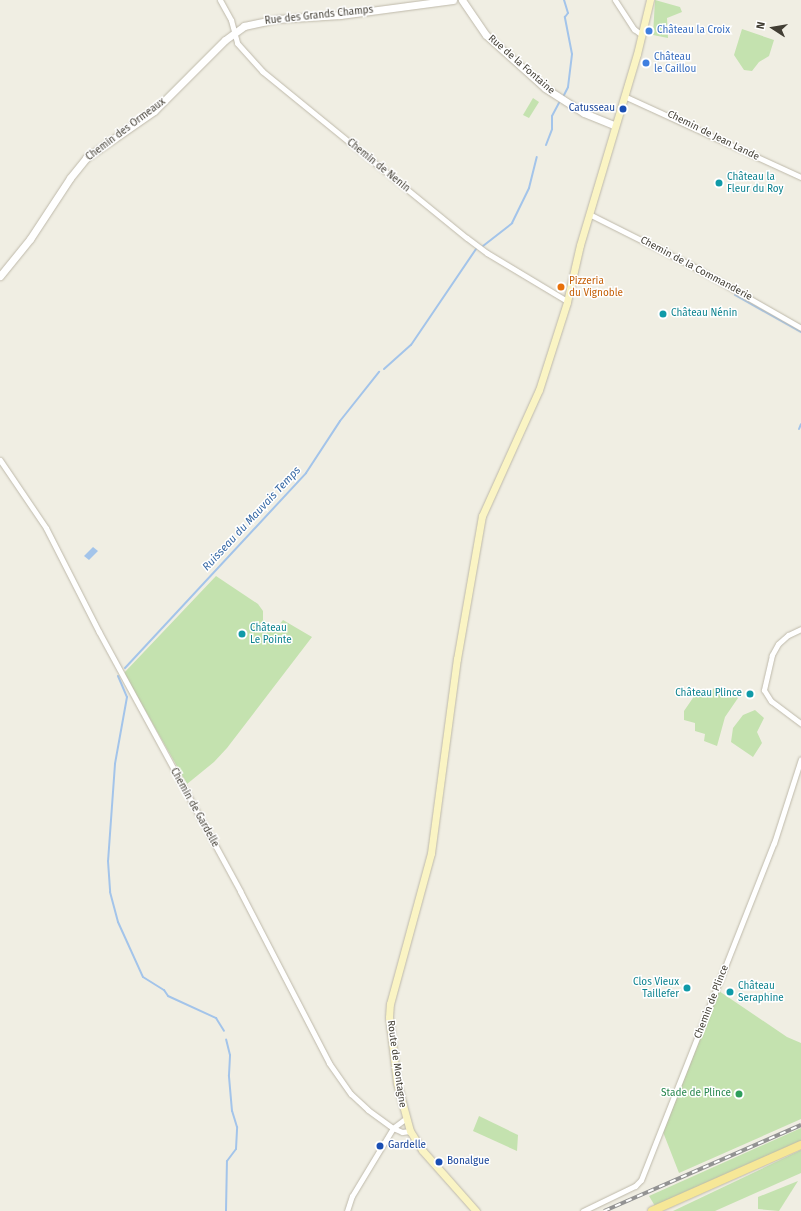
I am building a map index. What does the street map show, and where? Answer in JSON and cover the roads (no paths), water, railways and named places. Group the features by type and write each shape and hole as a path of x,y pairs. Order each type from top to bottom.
{"main road":[{"name":"Route de Montagne","path":"476,1211 422,1150 410,1132 405,1118 397,1083 389,1017 393,991 430,852 454,682 482,516 539,390 568,301 589,214 614,125 642,35 650,0"},
{"path":"652,1211 801,1145"},
{"path":"663,1211 713,1184"}],"street":[{"name":"Chemin de Nenin","path":"220,0 234,32 237,43 262,71 439,217 487,253 568,301"},
{"name":"Rue des Grands Champs","path":"234,32 244,26 277,19 340,15 454,0"},
{"name":"Rue de la Fontaine","path":"462,0 486,35 545,88 584,114 614,125"},
{"path":"615,0 634,30 642,35"},
{"name":"Chemin des Ormeaux","path":"0,276 30,239 82,163 105,143 154,111 234,32"},
{"name":"Chemin de Jean Lande","path":"624,96 801,177"},
{"name":"Chemin de la Commanderie","path":"589,214 689,264 801,328"},
{"name":"Chemin de Gardelle","path":"0,460 46,528 99,632 236,885 329,1063 351,1094 393,1128 402,1132 410,1132"},
{"path":"801,629 788,635 778,644 772,656 764,690 771,701 801,724"},
{"name":"Chemin de Plince","path":"583,1211 635,1186 641,1180 774,843 801,759"},
{"path":"347,1211 352,1196 393,1128 405,1118"}],"water":[{"path":"93,547 98,551 89,560 84,556"}],"waterway":[{"name":"Ruisseau du Mauvais Temps","path":"563,97 568,87 572,54 565,17 568,13 564,0"},
{"name":"Ruisseau du Mauvais Temps","path":"546,145 552,129 552,116 559,103"},
{"name":"Ruisseau du Mauvais Temps","path":"483,246 512,223 529,188 537,157"},
{"name":"Ruisseau du Mauvais Temps","path":"384,369 411,345 476,249"},
{"path":"735,295 801,332"},
{"name":"Ruisseau du Mauvais Temps","path":"125,668 306,473 340,421 379,372"},
{"path":"799,429 801,424"},
{"name":"Ruisseau du Mauvais Temps","path":"118,676 127,697 115,764 108,861 110,892 118,922 143,977 164,990 168,996 216,1018 224,1031"},
{"name":"Ruisseau du Mauvais Temps","path":"226,1039 230,1055 229,1075 232,1111 237,1127 236,1149 227,1161 226,1211"}],"railway":[{"path":"604,1211 801,1125"}],"place":[{"name":"Château la Croix","path":"649,31"},
{"name":"Château le Caillou","path":"646,63"},
{"name":"Catusseau","path":"623,109"},
{"name":"Château la Fleur du Roy","path":"719,183"},
{"name":"Pizzeria du Vignoble","path":"561,287"},
{"name":"Château Nénin","path":"663,314"},
{"name":"Château Le Pointe","path":"242,634"},
{"name":"Château Plince","path":"750,694"},
{"name":"Clos Vieux Taillefer","path":"687,988"},
{"name":"Château Seraphine","path":"730,992"},
{"name":"Stade de Plince","path":"739,1094"},
{"name":"Gardelle","path":"380,1146"},
{"name":"Bonalgue","path":"439,1162"}]}
